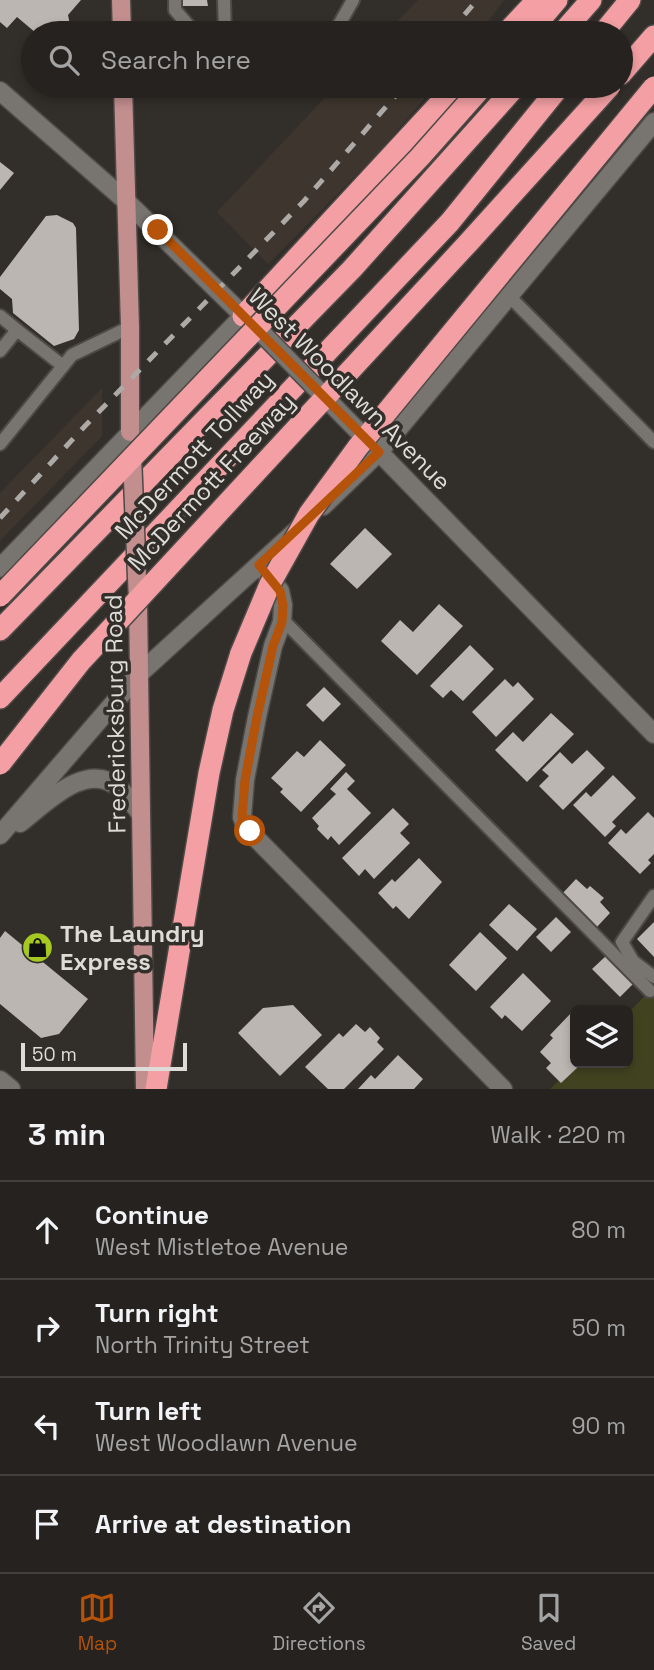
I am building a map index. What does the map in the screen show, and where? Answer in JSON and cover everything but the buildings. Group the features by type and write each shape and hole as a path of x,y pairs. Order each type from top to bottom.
{"highway":[{"path":"517,21 537,0"},
{"path":"539,21 557,0"},
{"path":"573,21 591,0"},
{"path":"613,21 630,0"},
{"path":"633,60 654,36"},
{"path":"156,1089 209,773 223,709 241,653 270,584 309,514 366,436 654,87"},
{"path":"249,321 445,98"},
{"path":"0,596 420,157 472,98"},
{"name":"McDermott Tollway","path":"0,630 352,269 505,98"},
{"name":"McDermott Tollway","path":"0,698 450,222 550,98"},
{"name":"McDermott Freeway","path":"0,764 81,661 461,252 599,98"}],"main road":[{"path":"121,0 122,21"},
{"name":"West Woodlawn Avenue","path":"0,90 158,230 654,734"},
{"name":"Fredericksburg Road","path":"123,98 138,602 145,1089"},
{"path":"0,836 138,675 379,452 652,130"},
{"path":"0,568 131,432 249,321"},
{"path":"259,565 280,591 283,605 245,780 242,817 246,828 503,1089"},
{"path":"0,836 75,782 97,778 118,786 141,813"},
{"path":"0,1080 11,1089"}],"lane":[{"path":"175,0 175,10 185,21"},
{"path":"224,0 225,21"},
{"path":"341,21 353,0"},
{"path":"510,297 654,442"},
{"path":"0,316 63,366"},
{"path":"0,444 72,355 130,327"},
{"path":"0,351 17,330"},
{"path":"282,619 650,991"},
{"path":"654,896 622,942 633,961 654,977"}],"shaded area":[{"path":"418,0 504,0 488,21 398,21"},
{"path":"325,98 425,98 380,151 268,264 217,212"},
{"path":"102,388 102,436 0,541 0,493"}],"green space":[{"path":"654,987 654,1089 550,1089 572,1068 633,1068 633,1008"}],"railway":[{"path":"459,21 477,0"},
{"path":"0,518 85,426 304,201 394,98"}],"place":[{"name":"The Laundry Express","path":"37,947"}],"route":[{"path":"158,230 379,452 259,565 280,591 283,605 282,622 273,646 245,780 242,817 250,831"}]}
